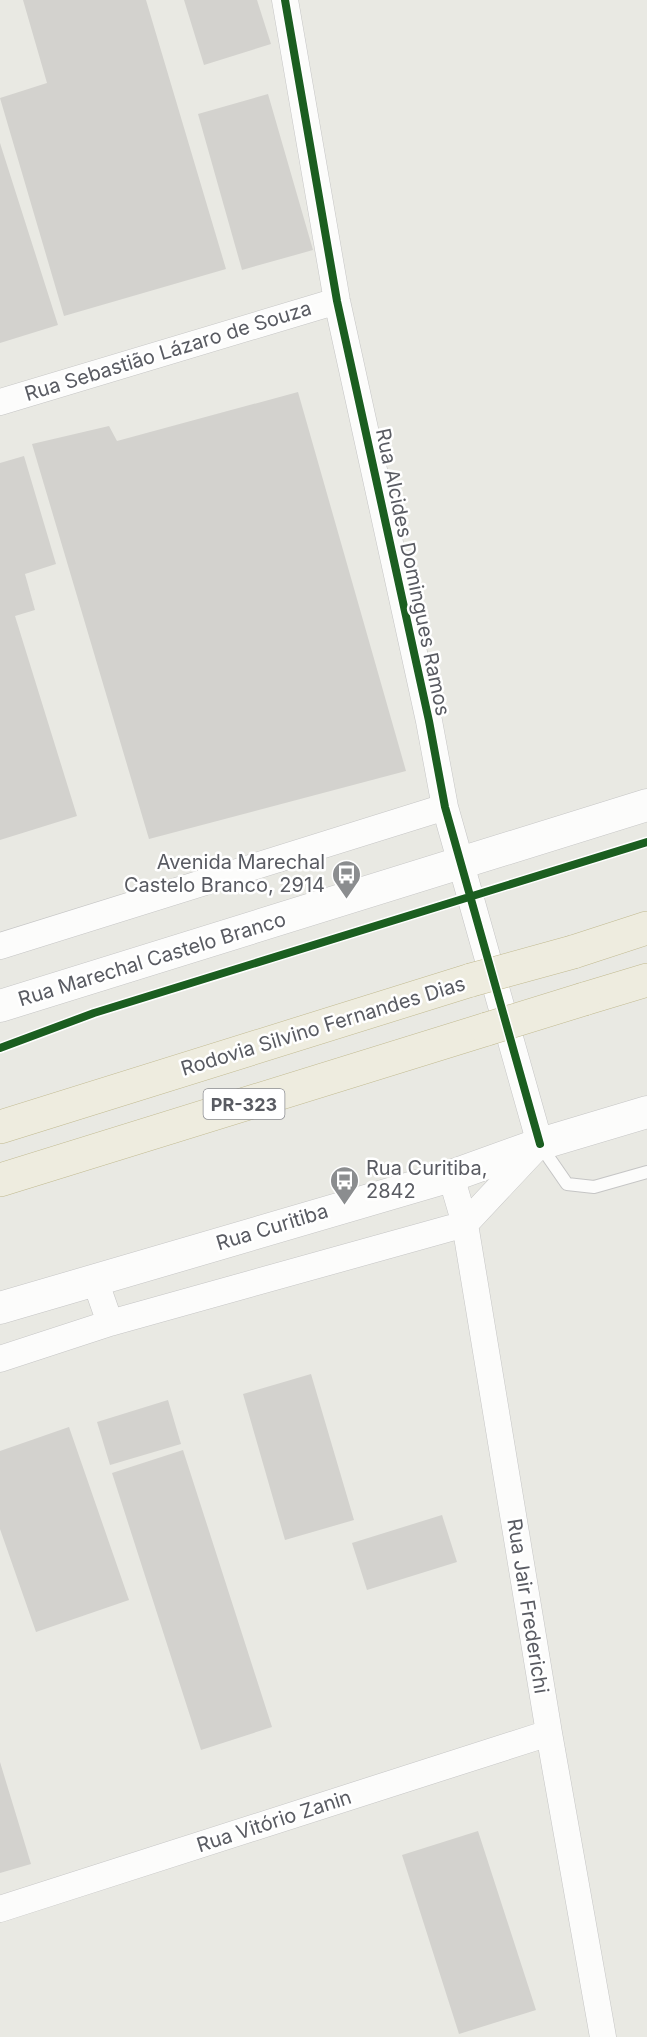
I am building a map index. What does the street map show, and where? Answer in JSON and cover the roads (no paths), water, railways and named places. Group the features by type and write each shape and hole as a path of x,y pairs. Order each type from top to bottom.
{"highway":[{"name":"Rodovia Silvino Fernandes Dias","path":"0,1127 471,980 573,952 647,928"},
{"name":"PR-323","path":"0,1180 647,980"}],"street":[{"name":"Rua Alcides Domingues Ramos","path":"285,0 337,301 429,721 445,807 540,1144"},
{"name":"Rua Sebastião Lázaro de Souza","path":"0,402 337,301"},
{"name":"Rua Marechal Castelo Branco","path":"0,1006 647,805"},
{"path":"0,946 445,807"},
{"name":"Rua Curitiba","path":"0,1308 451,1176 540,1144 647,1112"},
{"path":"0,1359 110,1323 465,1224 540,1144"},
{"name":"Rua Jair Frederichi","path":"451,1176 465,1224 549,1733 603,2037"},
{"path":"95,1280 110,1323"},
{"name":"Rua Vitório Zanin","path":"0,1909 549,1733"}],"lane":[{"path":"540,1144 567,1184 594,1187 647,1172"}],"place":[{"name":"Avenida Marechal Castelo Branco, 2914","path":"346,900"},
{"name":"Rua Curitiba, 2842","path":"345,1206"}]}
